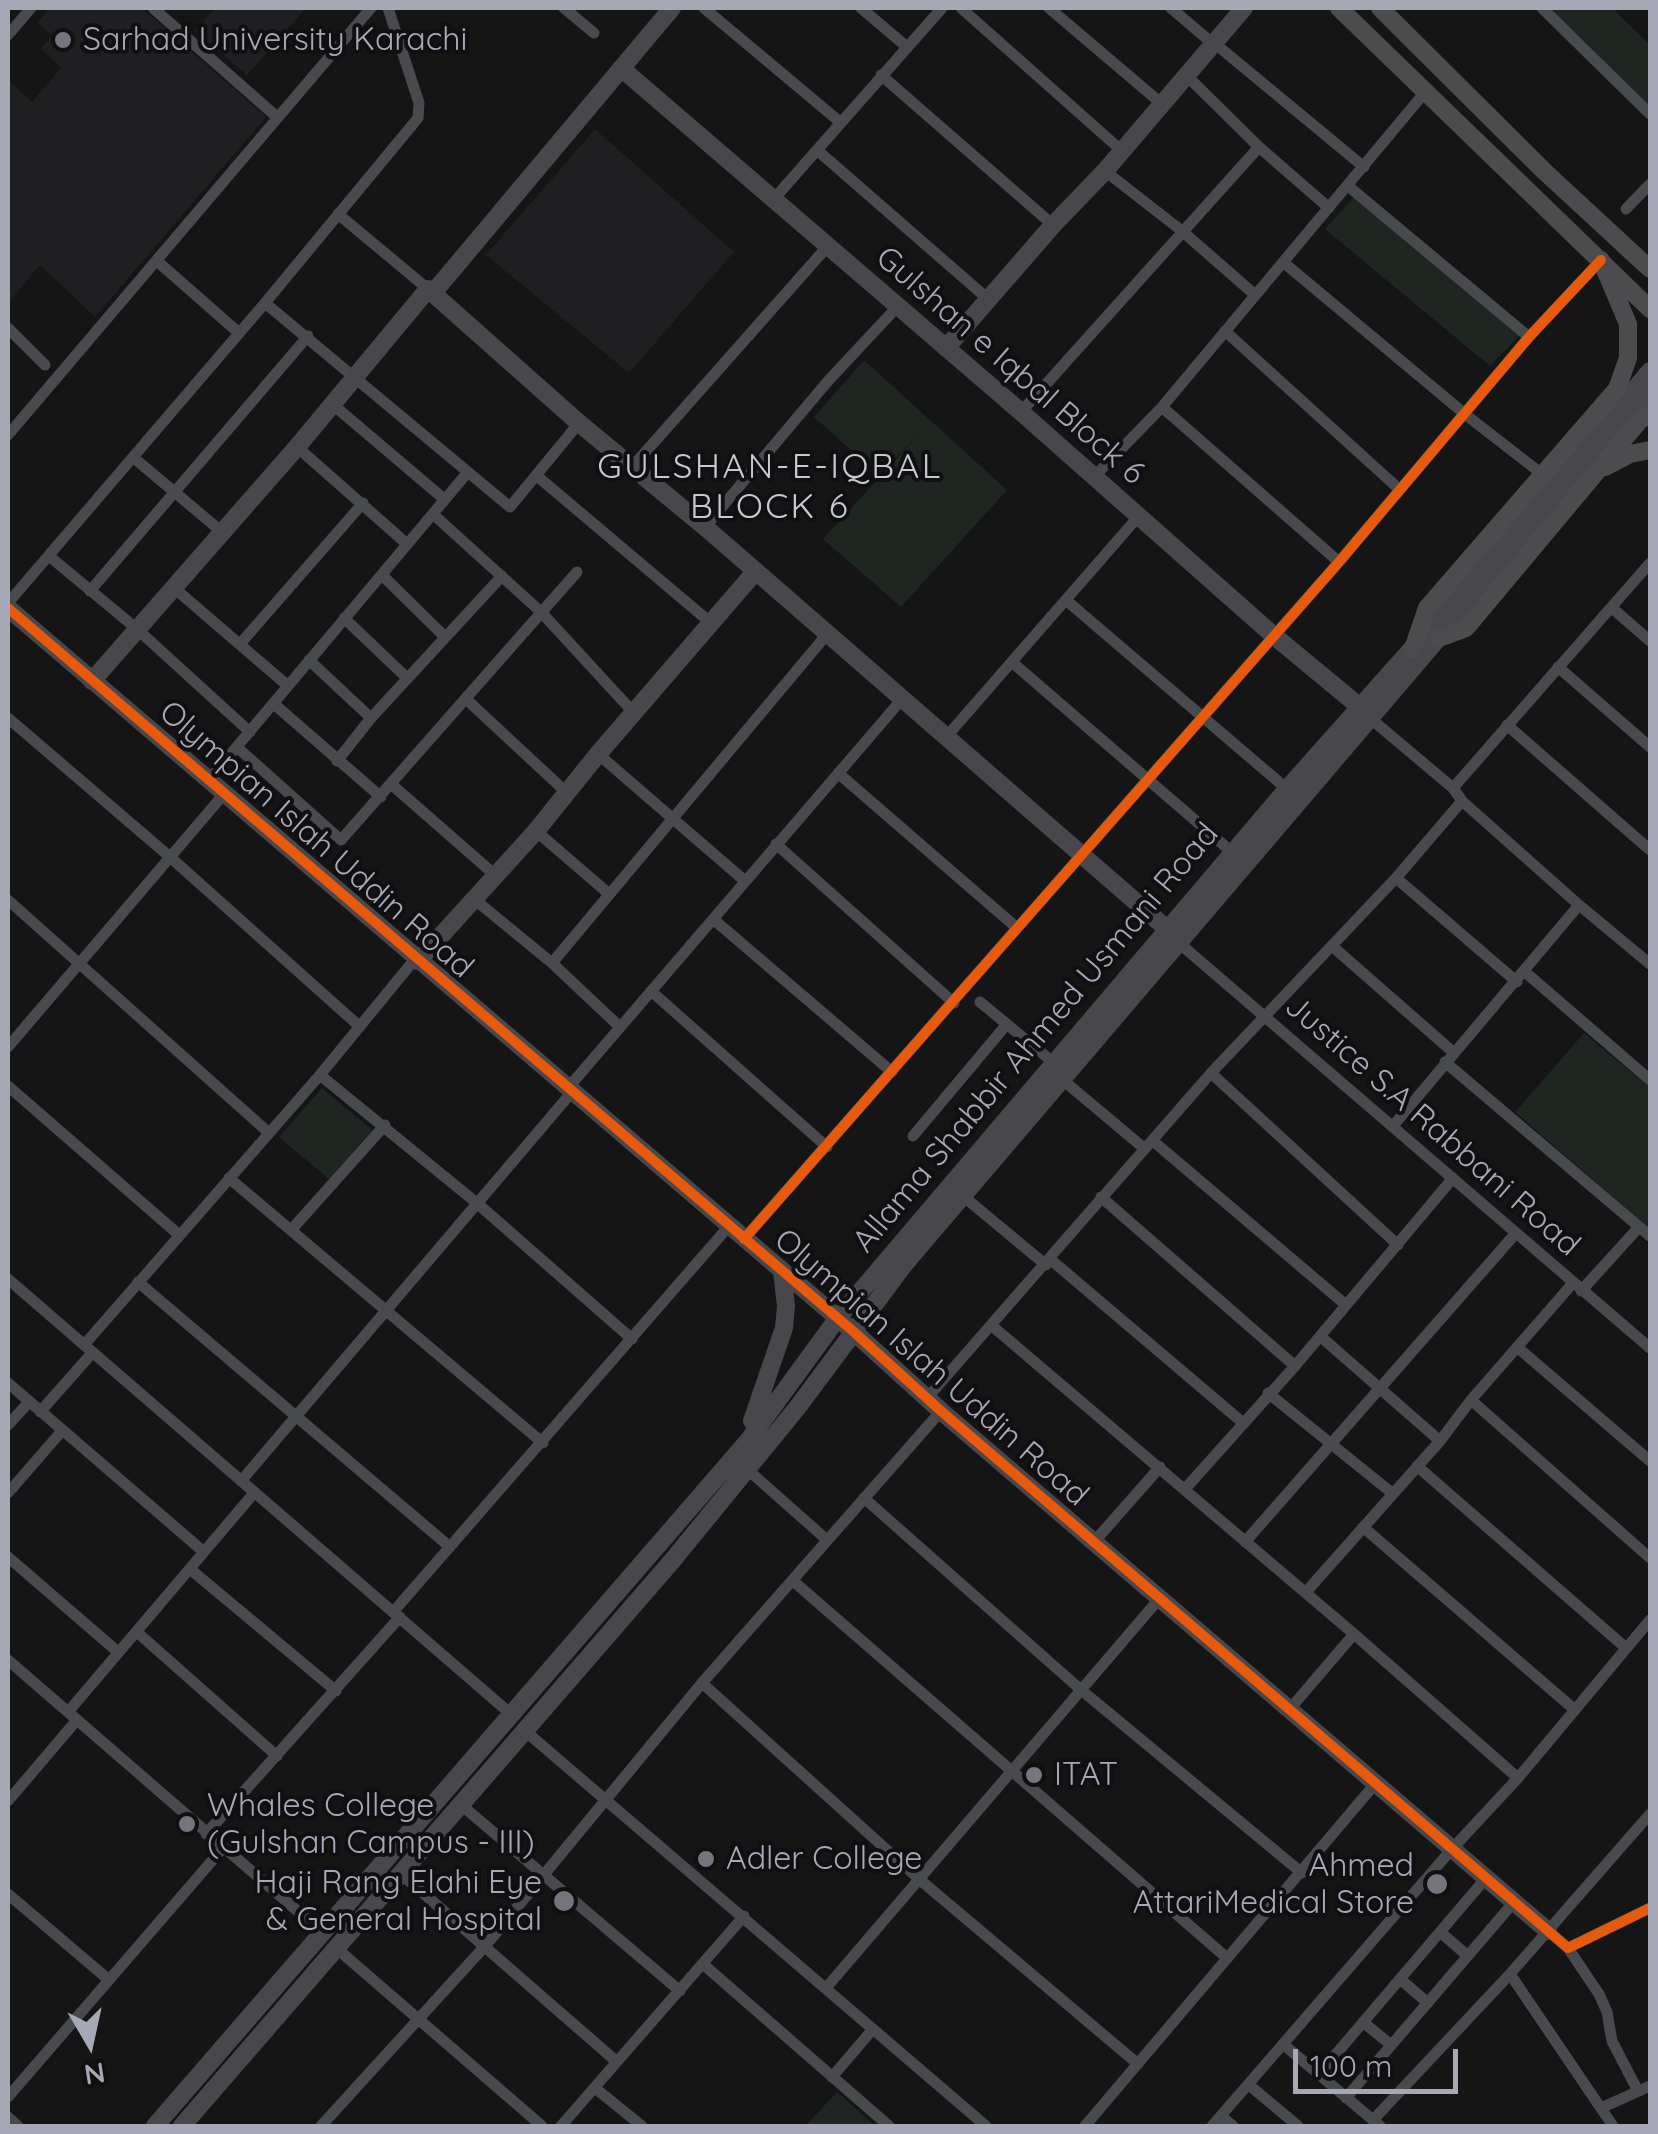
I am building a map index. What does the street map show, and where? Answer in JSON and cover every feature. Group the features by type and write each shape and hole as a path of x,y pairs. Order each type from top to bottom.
{"main road":[{"path":"1339,8 1650,309"},
{"path":"1380,8 1544,171 1643,256 1650,268"},
{"path":"1413,649 1427,608 1617,388 1628,358 1628,324 1601,260"},
{"path":"1439,638 1466,628 1640,420 1650,414"},
{"path":"1596,472 1630,454 1650,450"}],"street":[{"path":"8,35 31,8"},
{"path":"153,8 277,118"},
{"path":"8,436 370,8"},
{"path":"8,606 266,304 418,118 419,103 388,8"},
{"path":"564,8 594,34"},
{"path":"92,681 672,8"},
{"path":"704,8 840,122"},
{"path":"861,8 906,47"},
{"path":"773,200 942,8"},
{"path":"961,8 1122,151"},
{"path":"1049,8 1162,104"},
{"path":"1171,8 1364,167"},
{"path":"946,348 1244,8"},
{"path":"1542,8 1650,114"},
{"name":"Gulshan e Iqbal Block 6","path":"621,68 1366,713"},
{"path":"1186,74 1259,147 1330,208"},
{"path":"881,76 1052,225"},
{"path":"1094,478 1162,407 1426,91"},
{"path":"1020,412 1259,147"},
{"path":"817,150 988,298"},
{"path":"1105,171 1254,294"},
{"path":"1626,209 1650,184"},
{"path":"1348,186 1528,337"},
{"path":"338,214 828,633 1173,936"},
{"path":"633,466 827,247"},
{"path":"206,1834 336,1691 450,1547 632,1339 736,1232 827,1147 1339,562 1528,337 1601,260"},
{"path":"157,261 239,333"},
{"path":"1283,262 1542,474"},
{"path":"266,304 510,507 579,423"},
{"path":"705,527 898,306"},
{"path":"8,328 45,365"},
{"path":"1224,331 1399,489"},
{"path":"90,590 308,336"},
{"path":"1471,593 1650,370"},
{"path":"1471,593 1650,390"},
{"path":"331,403 444,500"},
{"path":"1162,407 1339,562"},
{"path":"297,447 407,544"},
{"path":"134,458 222,532"},
{"path":"208,781 468,472"},
{"path":"537,476 711,623"},
{"path":"240,644 363,503"},
{"path":"434,514 541,612 634,713"},
{"path":"947,736 1138,518"},
{"path":"49,556 137,629 250,732"},
{"path":"1453,788 1650,562"},
{"path":"238,748 341,840 577,572"},
{"path":"40,1412 178,1234 358,1026 536,831 756,572"},
{"path":"382,576 444,637"},
{"path":"337,761 371,718 502,576"},
{"path":"173,587 288,686"},
{"name":"Allama Shabbir Ahmed Usmani Road","path":"155,2126 330,1940 400,1872 459,1803 518,1722 748,1470 902,1266 1064,1081 1233,853 1287,789 1439,638 1471,593"},
{"name":"Allama Shabbir Ahmed Usmani Road","path":"182,2126 330,1940 518,1722 748,1441 837,1319 1054,1063 1173,936 1366,713 1413,649 1471,593"},
{"path":"1067,601 1287,789"},
{"name":"Olympian Islah Uddin Road","path":"8,606 1548,1931"},
{"path":"1612,608 1650,641"},
{"path":"344,618 407,678"},
{"path":"552,964 828,633"},
{"path":"309,660 371,718"},
{"path":"1013,663 1233,853"},
{"path":"1558,666 1650,747"},
{"path":"240,1481 902,698"},
{"path":"466,699 566,792"},
{"path":"274,704 381,797"},
{"path":"1366,713 1579,905 1649,959"},
{"path":"8,718 358,1026"},
{"path":"1507,724 1650,850"},
{"path":"598,754 745,881"},
{"path":"838,772 1017,928"},
{"path":"391,784 495,875"},
{"path":"8,1047 224,794"},
{"path":"321,2126 486,1945 702,1683 864,1498 991,1325 1211,1073 1396,878 1462,801"},
{"path":"536,831 608,893"},
{"path":"776,844 954,1002"},
{"path":"1396,878 1650,1080"},
{"path":"474,898 620,1027"},
{"path":"8,900 268,1132"},
{"path":"1393,1126 1579,905"},
{"path":"713,919 892,1072"},
{"name":"Justice S.A Rabbani Road","path":"1173,936 1650,1348"},
{"path":"1332,946 1449,1057 1650,1236"},
{"path":"651,991 827,1147"},
{"path":"980,1002 1054,1063"},
{"path":"913,1136 1007,1024"},
{"path":"1211,1073 1398,1245"},
{"path":"320,1074 385,1125 632,1339"},
{"path":"1064,1081 1346,1305"},
{"path":"8,1086 178,1234"},
{"path":"292,1230 385,1125"},
{"path":"229,1178 542,1444"},
{"path":"1185,1490 1453,1178"},
{"path":"963,1196 1242,1422"},
{"path":"1102,1197 1294,1366"},
{"path":"1306,1592 1517,1347 1638,1227"},
{"path":"1245,1542 1516,1233"},
{"path":"748,1441 752,1416 784,1328 782,1271"},
{"path":"8,1279 986,2126"},
{"path":"138,1282 450,1547"},
{"path":"991,1325 1518,1778"},
{"path":"1320,1336 1440,1441"},
{"path":"1517,1347 1650,1461"},
{"path":"8,1384 204,1552"},
{"path":"1268,1393 1392,1492"},
{"path":"1472,1400 1650,1558"},
{"path":"8,1425 29,1402"},
{"path":"8,1494 61,1432"},
{"path":"1417,1466 1626,1648"},
{"path":"1094,1542 1160,1467"},
{"path":"748,1470 828,1540"},
{"path":"8,1801 118,1652 254,1493"},
{"path":"864,1498 1080,1689 1302,1873"},
{"path":"1363,1527 1575,1710"},
{"path":"8,1556 118,1652"},
{"path":"190,1569 336,1691"},
{"path":"792,1580 1227,1958"},
{"path":"826,1988 1159,1598"},
{"path":"1233,2126 1216,2121 1518,1778 1650,1620"},
{"path":"138,1633 277,1756"},
{"path":"1289,1710 1354,1634"},
{"path":"8,1660 542,2126"},
{"path":"702,1683 920,1878 1138,2064"},
{"path":"1085,2126 1375,1784"},
{"path":"459,1803 680,1992"},
{"path":"1283,2044 1376,2124 1648,1822"},
{"path":"8,2097 222,1848"},
{"path":"400,1872 617,2062"},
{"path":"1318,2074 1486,1878"},
{"path":"8,1894 109,1980"},
{"path":"1346,2098 1514,1902"},
{"path":"1568,1948 1650,1908"},
{"path":"562,2126 744,1916"},
{"path":"1548,1931 1568,1948 1599,1994 1612,2041 1644,2088 1601,2108"},
{"path":"1440,1932 1468,1956"},
{"path":"704,1964 889,2126"},
{"path":"1510,1974 1613,2126"},
{"path":"1400,1979 1428,2002"},
{"path":"1364,2022 1392,2046"},
{"path":"832,2078 873,2029"},
{"path":"1249,2085 1298,2126"},
{"path":"595,2088 642,2126"},
{"path":"8,2117 18,2126"}],"shaded area":[{"path":"50,8 142,8 266,117 95,317 40,265 8,303 8,80 32,102 61,68 41,49 52,35 37,23"},
{"path":"215,8 306,8 247,75 195,31"},
{"path":"1541,8 1612,8 1650,45 1650,114"},
{"path":"595,129 734,252 629,373 486,255"},
{"path":"1354,197 1520,335 1490,366 1325,229"},
{"path":"864,360 1007,490 901,607 823,539 920,433 879,475 814,417"},
{"path":"1584,1033 1650,1088 1650,1229 1515,1112"},
{"path":"322,1088 372,1130 329,1179 279,1137"},
{"path":"837,2092 875,2126 805,2126"}],"cycle path":[{"path":"744,1239 1339,562 1529,337 1601,260"},
{"path":"8,608 1568,1948 1650,1908"}],"place":[{"name":"Sarhad University Karachi","path":"63,40"},
{"name":"ITAT","path":"1034,1775"},
{"name":"Whales College (Gulshan Campus - III)","path":"187,1824"},
{"name":"Adler College","path":"706,1859"},
{"name":"Ahmed AttariMedical Store","path":"1437,1884"},
{"name":"Haji Rang Elahi Eye & General Hospital","path":"564,1901"}],"district":[{"name":"GULSHAN-E-IQBAL BLOCK 6","path":"770,487"}]}
